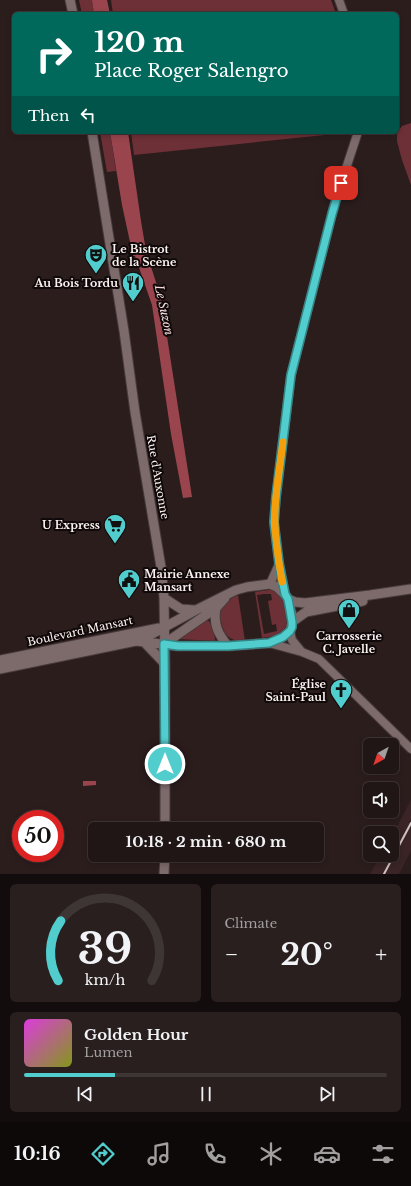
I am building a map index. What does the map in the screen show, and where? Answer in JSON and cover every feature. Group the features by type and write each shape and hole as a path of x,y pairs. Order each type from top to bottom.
{"main road":[{"path":"70,0 73,12"},
{"name":"Rue d'Auxonne","path":"92,134 124,331 135,412 161,566 164,598 165,822"},
{"path":"140,641 236,590 270,584 277,587 286,597 295,602 305,603 411,589"},
{"path":"164,644 216,608 230,593"},
{"path":"140,641 178,646 228,646 269,643 279,640 300,616 306,612 411,594"},
{"path":"286,597 291,626"},
{"path":"164,598 181,609 196,610"},
{"path":"216,608 214,620 215,626 220,637 228,646"},
{"name":"Boulevard Mansart","path":"0,660 151,628 164,627"},
{"path":"140,641 165,664"},
{"name":"Boulevard Mansart","path":"0,669 140,641"},
{"path":"164,874 165,862"}],"street":[{"path":"339,0 343,12"},
{"path":"286,597 279,563 275,516 291,375 335,202 357,134"},
{"path":"270,584 279,563"},
{"path":"291,626 292,640 302,652"},
{"path":"269,643 313,655 319,659 411,749"}],"shaded area":[{"path":"79,0 92,0 94,12 82,12"},
{"path":"92,0 107,0 110,12 94,12"},
{"path":"111,0 331,0 335,12 113,12"},
{"path":"411,123 411,185 397,141 397,134 399,134 399,130 402,126"},
{"path":"100,134 110,134 116,171 107,172"},
{"name":"Le Suzon","path":"110,134 128,134 146,251 161,298 192,497 183,498 171,434 152,305 135,256 133,256 122,205"},
{"path":"131,134 325,134 325,135 134,155"},
{"path":"273,590 282,597 287,621 284,630 281,633 262,638 255,592","holes":["271,594 272,600 268,601 272,625 276,624 277,631 264,634 257,595"]},
{"path":"238,595 245,641 232,639 229,637 222,627 220,617 220,611 224,604 228,600"},
{"path":"205,620 209,621 210,623 215,641 177,639"},
{"path":"83,781 96,781 96,785 83,786"},
{"path":"411,800 411,851 399,874 370,874 377,862 399,862 399,826 397,826"}],"railway":[{"path":"384,874 411,823"}],"slow traffic":[{"path":"282,582 274,522 283,442"}],"place":[{"name":"Le Bistrot de la Scène","path":"96,274"},
{"name":"Au Bois Tordu","path":"133,302"},
{"name":"U Express","path":"115,544"},
{"name":"Mairie Annexe Mansart","path":"129,600"},
{"name":"Carrosserie C. Javelle","path":"349,630"},
{"name":"Église Saint-Paul","path":"341,710"}],"route":[{"path":"165,764 164,644 178,646 228,646 269,643 279,640 290,631 292,627 288,599 285,594 279,563 274,522 276,497 291,375 341,183"}]}
